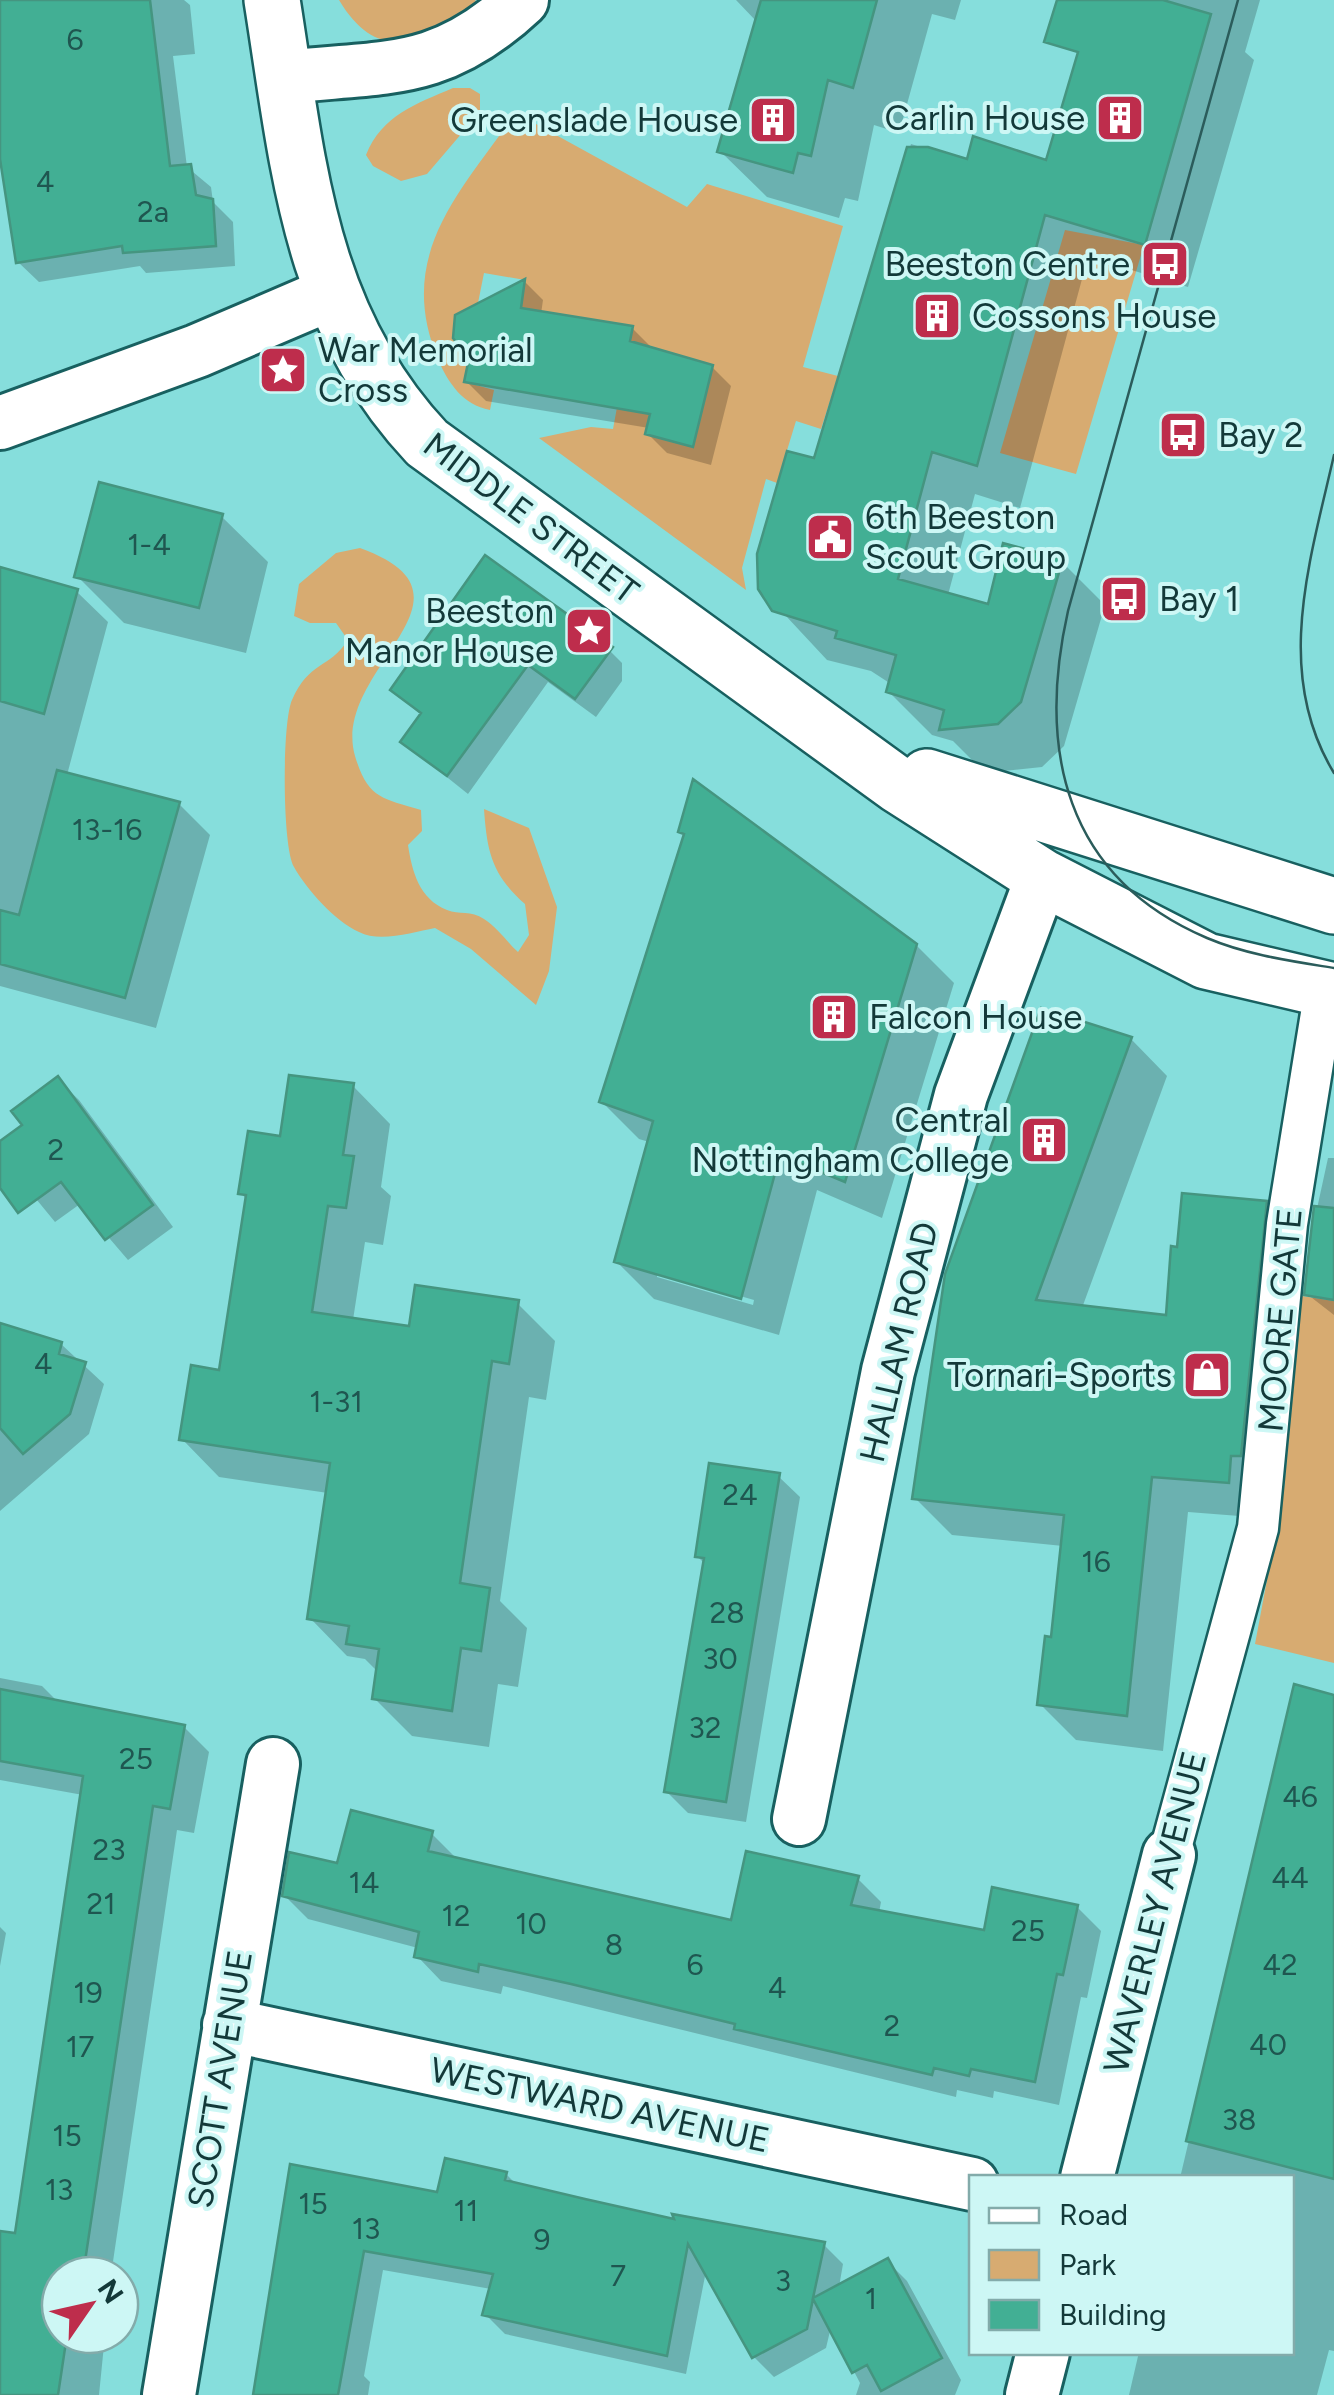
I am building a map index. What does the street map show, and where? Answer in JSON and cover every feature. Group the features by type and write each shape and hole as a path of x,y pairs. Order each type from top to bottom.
{"main road":[{"name":"MIDDLE STREET","path":"272,0 313,238 330,294 373,376 426,442 898,786 1042,877 1164,943 1206,961 1329,990"},
{"name":"MIDDLE STREET","path":"828,734 955,789 1334,906"},
{"path":"1018,808 1018,830 1029,852 1067,880 1138,916 1164,943"}],"street":[{"path":"284,78 425,62 465,46 522,0"},
{"path":"0,423 197,350 330,294"},
{"name":"HALLAM ROAD","path":"799,1820 888,1371 961,1095 1042,877"},
{"name":"MOORE GATE","path":"1222,1647 1258,1528 1286,1224 1329,990"},
{"name":"WAVERLEY AVENUE","path":"1088,2175 1222,1647"},
{"name":"SCOTT AVENUE","path":"168,2395 274,1764"},
{"name":"WESTWARD AVENUE","path":"228,2025 969,2183"},
{"path":"1032,2395 1042,2355"}],"green space":[{"path":"339,0 475,0 482,8 423,37 388,41 371,35 355,22"},
{"path":"453,88 470,88 480,94 480,112 427,174 401,181 373,166 366,155 391,120"},
{"path":"516,113 687,207 707,184 843,226 803,367 838,376 821,429 796,421 777,483 766,479 742,568 746,590 539,438 591,427 613,429 632,326 521,308 525,280 484,273 478,303 455,315 453,338 469,359 465,382 494,390 490,410 464,398 442,368 427,322 424,288 429,257 455,199"},
{"path":"1065,230 1144,245 1076,474 1000,453"},
{"path":"360,548 398,567 413,589 411,612 364,694 354,724 355,756 360,770 378,795 421,810 422,831 408,845 423,891 447,910 484,919 518,952 529,935 525,904 505,883 493,862 484,809 529,828 557,907 549,971 536,1005 471,949 435,928 377,937 350,927 322,904 294,867 285,811 285,757 292,700 305,678 348,640 336,623 310,623 294,616 299,584 336,553"},
{"path":"1302,1296 1334,1301 1334,1663 1255,1644 1284,1489"}],"building":[{"path":"0,0 150,0 170,166 191,164 196,195 213,199 216,246 123,253 122,246 16,263 0,159"},
{"name":"Greenslade House","path":"761,0 877,0 853,88 828,80 811,156 798,153 793,173 717,152"},
{"path":"1057,0 1163,0 1211,14 1145,245 1045,215 977,466 932,452 898,579 988,604 1003,543 1063,559 1021,702 998,724 939,730 944,710 886,692 896,655 835,638 837,631 772,611 758,589 757,554 787,451 814,458 907,147 928,147 967,159 973,136 1046,160 1078,52 1044,42"},
{"path":"525,279 521,308 633,326 630,341 713,365 693,447 645,434 650,414 464,382 469,358 453,338 455,315"},
{"path":"99,482 223,514 199,608 74,577"},
{"path":"485,555 613,647 575,699 528,665 447,776 400,742 421,713 390,690"},
{"path":"0,567 78,589 44,714 0,701"},
{"path":"57,770 180,802 125,998 0,964 0,910 19,915"},
{"name":"Falcon House","path":"693,779 917,944 845,1182 780,1155 741,1299 614,1262 653,1121 599,1102 684,834 678,832"},
{"path":"1041,1008 1132,1037 1036,1300 1166,1315 1171,1246 1177,1247 1182,1193 1267,1201 1241,1456 1231,1456 1229,1483 1152,1477 1127,1716 1037,1705 1045,1636 1051,1637 1064,1515 912,1499 945,1274"},
{"path":"289,1075 354,1083 343,1155 354,1156 346,1208 328,1206 312,1312 409,1326 415,1285 519,1300 509,1364 492,1361 460,1583 490,1588 481,1651 461,1648 452,1711 372,1699 379,1649 346,1644 349,1626 307,1619 330,1463 179,1440 191,1365 219,1370 246,1195 238,1194 248,1131 280,1136"},
{"path":"58,1076 153,1205 105,1240 61,1182 18,1213 0,1188 0,1141 22,1125 11,1111"},
{"path":"1314,1206 1334,1208 1334,1300 1304,1295"},
{"path":"0,1323 62,1342 59,1354 86,1362 70,1414 23,1454 0,1428"},
{"path":"709,1463 780,1473 726,1802 664,1792 704,1558 695,1557"},
{"path":"1294,1684 1334,1695 1334,2179 1186,2141"},
{"path":"0,1689 185,1725 170,1809 153,1806 86,2255 40,2255 40,2355 64,2355 58,2395 0,2395 0,2231 15,2233 83,1776 0,1761"},
{"path":"351,1810 433,1831 428,1851 731,1920 746,1851 859,1876 851,1905 984,1930 992,1887 1078,1905 1063,1975 1057,1974 1035,2082 971,2069 969,2076 934,2068 932,2075 734,2029 735,2024 571,1984 479,1964 478,1972 414,1957 419,1932 282,1896 289,1852 337,1863"},
{"path":"445,2158 507,2172 505,2180 674,2219 672,2214 825,2242 813,2298 888,2258 942,2358 881,2391 867,2365 852,2373 813,2299 807,2329 752,2358 688,2244 667,2356 482,2315 493,2274 364,2251 338,2395 253,2395 290,2164 437,2192"}],"tram line":[{"path":"1238,0 1068,611 1059,662 1057,712 1061,759 1072,803 1092,844 1121,881 1159,912 1207,938 1238,949 1334,968"},
{"path":"1334,455 1307,576 1301,656 1305,696 1316,735 1334,773"}],"place":[{"name":"Carlin House","path":"1120,118"},
{"name":"Greenslade House","path":"773,120"},
{"name":"Beeston Centre","path":"1165,264"},
{"name":"Cossons House","path":"937,316"},
{"name":"War Memorial Cross","path":"283,370"},
{"name":"Bay 2","path":"1183,435"},
{"name":"6th Beeston Scout Group","path":"830,537"},
{"name":"Bay 1","path":"1124,599"},
{"name":"Beeston Manor House","path":"589,631"},
{"name":"Falcon House","path":"834,1017"},
{"name":"Central Nottingham College","path":"1044,1140"},
{"name":"Tornari-Sports","path":"1207,1375"}]}
